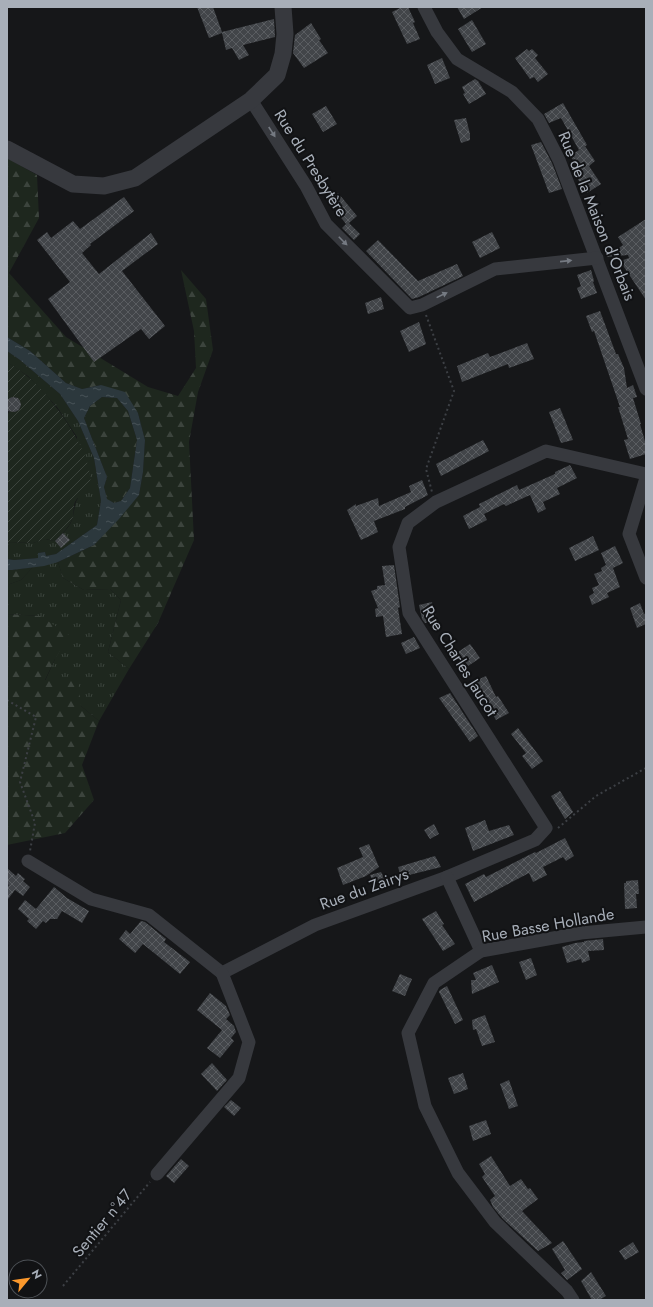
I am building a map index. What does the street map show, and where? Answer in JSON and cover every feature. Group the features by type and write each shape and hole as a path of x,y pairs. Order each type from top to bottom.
{"street":[{"path":"7,149 73,184 104,186 135,178 251,100 277,75 283,54 285,34 283,7"},
{"name":"Rue de la Maison d'Orbais","path":"424,7 437,32 457,60 512,92 538,119 559,160 646,389"},
{"name":"Rue du Presbytère","path":"251,100 306,186 326,224 410,308 422,305"},
{"path":"422,305 495,269 597,258"},
{"name":"Rue Charles Jaucot","path":"546,828 409,612 399,547 408,523 436,502 546,451 646,474"},
{"path":"646,478 644,494 628,534 646,578"},
{"path":"481,951 447,877 535,840 546,828"},
{"path":"28,860 91,899 149,915 222,973 249,1042 239,1078 157,1174"},
{"name":"Rue du Zairys","path":"222,973 315,926 447,877"},
{"name":"Rue Basse Hollande","path":"573,1300 567,1291 490,1216 458,1173 425,1106 408,1033 434,982 481,951 581,933 646,927"}],"path":[{"path":"422,305 454,391 426,469 436,502"},
{"path":"7,700 36,717 20,782 35,823 28,860"},
{"path":"546,828 557,829 596,796 646,768"},
{"name":"Sentier n°47","path":"63,1286 157,1174"}],"green space":[{"path":"7,158 37,175 39,218 9,273 66,337 148,387 178,396 196,368 194,331 181,270 206,299 213,350 198,392 189,442 194,540 158,623 129,669 108,652 121,600 110,589 84,590 63,578 58,562 94,545 139,495 143,472 145,440 138,413 101,385 82,389 66,383 30,351 7,337"},
{"path":"7,351 20,360 60,394 78,421 94,458 101,501 97,525 56,554 46,556 45,552 38,553 39,558 14,560 7,559 7,542 33,543 45,539 54,541 68,527 72,520 75,504 78,498 77,437 57,407 28,376 7,362"},
{"path":"7,362 37,385 58,410 78,441 86,457 90,471 89,487 75,502 73,517 67,528 54,541 46,539 33,543 7,542 7,415 10,411 15,412 19,410 21,405 18,398 12,397 7,401"},
{"path":"102,397 117,398 128,411 137,440 130,488 121,501 114,503 107,500 104,487 107,477 84,418 90,406"},
{"path":"58,562 63,578 84,590 110,589 121,600 108,652 129,669 99,721 81,706 45,681 55,659 40,616 7,614 7,585 21,580 33,567"},
{"path":"33,567 21,580 7,585 7,570"},
{"path":"7,614 40,616 69,635 45,680 78,681 81,706 99,721 82,765 94,800 65,833 7,845"}],"water":[{"path":"7,337 30,351 66,383 82,389 101,385 125,392 138,413 145,440 143,472 139,495 94,545 58,562 44,566 12,570 7,570 7,559 14,560 38,558 38,553 45,552 46,556 56,554 97,525 101,501 94,458 78,421 60,394 20,360 7,351","holes":["102,397 117,398 128,411 137,440 130,488 121,501 114,503 107,499 104,487 107,477 84,418 90,406"]}],"building":[{"path":"197,7 213,7 222,32 274,19 275,37 243,45 249,55 239,60 232,48 226,50 222,33 209,38"},
{"path":"402,7 408,7 415,22 413,23 420,39 407,44 392,12"},
{"path":"457,7 483,7 464,19"},
{"path":"472,20 486,44 472,52 458,29"},
{"path":"311,23 321,39 319,40 328,53 304,68 293,53 295,35"},
{"path":"527,49 529,51 532,49 538,55 535,58 548,74 538,82 534,77 530,79 515,58"},
{"path":"442,58 450,78 435,84 427,65"},
{"path":"475,79 478,81 486,94 469,104 463,94 465,93 462,87"},
{"path":"563,103 587,145 579,150 561,118 549,123 544,114"},
{"path":"326,106 337,124 323,132 312,114"},
{"path":"466,118 470,140 461,143 454,120"},
{"path":"541,142 552,163 562,189 549,193 531,145"},
{"path":"585,146 595,161 589,166 601,184 587,193 575,175 581,171 570,156"},
{"path":"338,193 357,216 349,223 360,234 354,240 342,228 346,224 328,201"},
{"path":"124,197 134,211 90,244 91,245 82,253 99,274 151,233 158,244 122,271 165,326 149,339 141,329 94,362 48,299 70,282 37,240 47,232 51,238 73,221 80,229"},
{"path":"646,219 646,300 620,261 629,258 628,255 606,257 623,245 618,237"},
{"path":"492,232 500,248 480,258 472,242"},
{"path":"378,240 418,281 457,264 463,276 412,299 366,251"},
{"path":"591,270 597,293 581,299 577,288 581,286 577,275"},
{"path":"381,297 384,309 368,314 365,303"},
{"path":"600,311 616,354 618,354 624,368 627,388 633,385 637,397 633,398 646,445 646,454 630,459 624,440 628,439 618,407 620,407 594,331 592,332 586,316"},
{"path":"419,322 426,344 409,352 400,331"},
{"path":"527,343 534,359 509,368 508,364 462,382 457,366 488,353 490,357"},
{"path":"12,397 18,398 21,405 19,410 15,412 7,411 7,400"},
{"path":"560,408 573,440 561,443 549,412"},
{"path":"483,440 489,451 441,476 436,464"},
{"path":"570,465 577,478 557,488 560,494 543,502 546,509 538,513 530,495 506,506 504,504 484,514 487,520 469,529 463,516 480,507 479,504 517,485 519,490 555,474 555,472"},
{"path":"422,480 428,495 405,507 405,509 374,521 378,532 361,540 347,510 356,504 356,506 378,498 379,506 411,492 409,486"},
{"path":"63,533 70,540 61,548 55,541"},
{"path":"593,536 599,550 575,561 569,548"},
{"path":"615,546 623,563 613,568 620,587 607,593 609,597 592,605 589,596 594,593 592,588 599,585 594,574 602,571 601,568 606,565 601,553"},
{"path":"394,565 402,634 386,637 383,616 376,617 375,609 378,608 371,591 377,589 377,586 385,585 382,566"},
{"path":"432,602 437,621 425,623 422,619 419,605"},
{"path":"640,603 644,614 646,613 646,624 637,628 630,608"},
{"path":"414,637 420,648 406,654 401,643"},
{"path":"470,644 480,658 468,666 458,652"},
{"path":"486,676 496,697 498,696 509,713 496,720 485,700 483,701 473,682"},
{"path":"450,693 478,736 470,742 439,698"},
{"path":"518,728 543,761 532,769 522,756 526,753 511,734"},
{"path":"560,791 573,812 565,819 551,796"},
{"path":"485,820 489,831 509,825 514,835 473,851 465,828"},
{"path":"434,824 439,834 430,839 424,830"},
{"path":"565,838 574,856 566,861 563,857 543,867 547,875 533,882 529,873 474,902 465,884 484,874 486,877"},
{"path":"369,844 379,867 366,876 343,885 337,868 363,857 359,848"},
{"path":"435,856 441,867 401,877 398,867"},
{"path":"7,868 16,876 18,873 25,879 23,881 30,887 23,896 15,890 8,899 7,898 7,887 9,885 7,884"},
{"path":"381,872 385,879 374,884 370,875"},
{"path":"638,880 639,894 636,894 637,908 625,909 624,883 626,883 626,881"},
{"path":"54,887 67,898 89,911 82,923 62,911 57,919 50,919 46,923 43,921 36,929 27,921 29,919 18,909 25,900 36,909"},
{"path":"436,911 444,924 442,925 455,944 443,951 422,919"},
{"path":"141,921 145,922 166,939 164,942 190,962 180,974 143,944 135,953 119,939 126,930 130,934"},
{"path":"603,939 604,950 588,951 590,960 582,963 581,959 567,963 562,947 584,941"},
{"path":"531,958 537,975 526,980 519,962"},
{"path":"492,965 499,982 472,994 471,980 476,980 473,973"},
{"path":"400,974 412,979 405,996 392,991"},
{"path":"447,986 463,1020 455,1024 439,992"},
{"path":"210,993 226,1006 230,1015 226,1019 234,1026 236,1032 231,1038 234,1041 220,1058 207,1048 222,1030 197,1010"},
{"path":"485,1015 495,1042 482,1046 476,1029 473,1030 472,1020"},
{"path":"212,1063 227,1080 217,1091 201,1074"},
{"path":"463,1073 468,1089 454,1094 448,1078"},
{"path":"509,1080 518,1106 509,1109 500,1084"},
{"path":"231,1100 241,1108 234,1116 224,1107"},
{"path":"486,1120 491,1134 473,1141 469,1126"},
{"path":"491,1156 510,1186 521,1179 538,1199 522,1211 552,1243 538,1251 503,1219 493,1207 490,1200 495,1196 482,1177 485,1174 479,1164"},
{"path":"181,1159 189,1166 174,1183 166,1176"},
{"path":"563,1241 582,1269 567,1280 561,1273 565,1270 552,1249"},
{"path":"633,1242 639,1252 625,1260 619,1251"},
{"path":"591,1272 606,1296 599,1300 592,1300 581,1281"}]}
